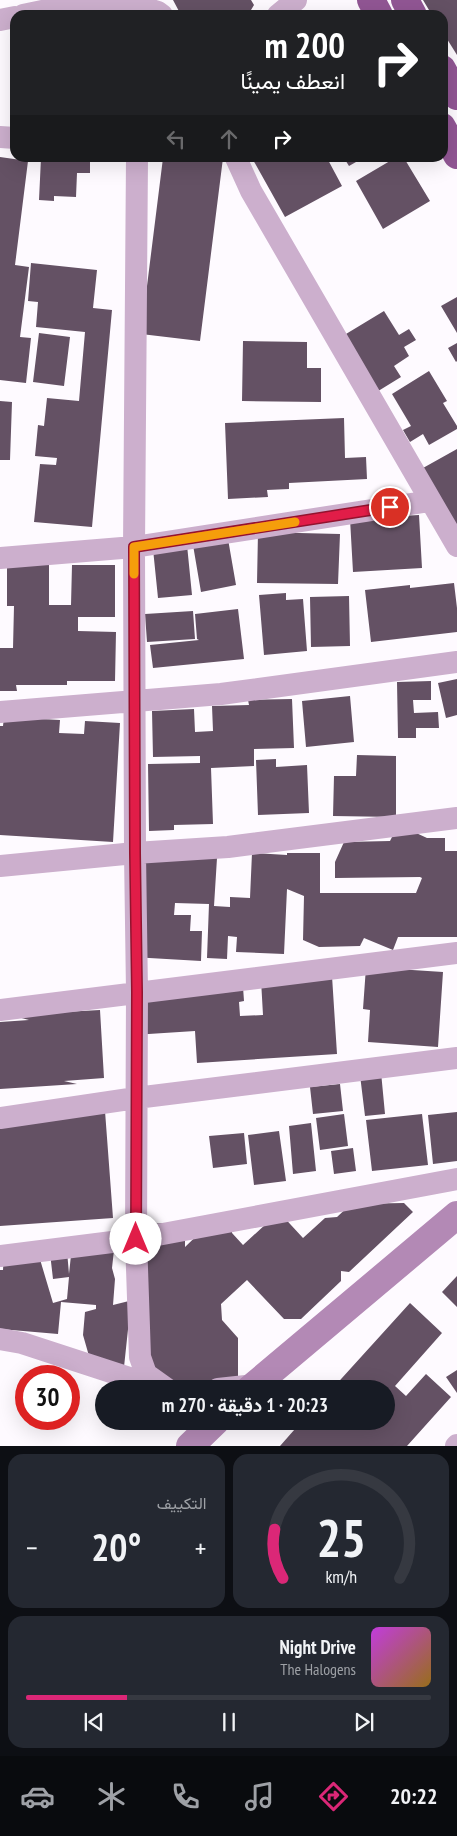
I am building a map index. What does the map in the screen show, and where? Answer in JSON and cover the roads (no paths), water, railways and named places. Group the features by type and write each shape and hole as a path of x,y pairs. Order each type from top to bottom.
{"highway":[{"path":"448,80 457,96"},
{"path":"448,138 457,154"}],"street":[{"path":"47,10 95,0 126,2 152,10"},
{"path":"284,10 296,0"},
{"path":"137,162 134,547 137,992 136,1239 140,1357 146,1374 154,1380"},
{"path":"238,162 251,191 457,546"},
{"path":"0,558 134,547 430,501"},
{"path":"0,712 221,694 457,662"},
{"path":"0,866 135,853 228,847 457,818"},
{"path":"0,1010 457,953"},
{"path":"0,1118 136,1098 457,1058"},
{"path":"0,1256 136,1239 457,1179"},
{"path":"260,1380 457,1215"},
{"path":"0,1339 22,1343 134,1380"},
{"path":"190,1446 207,1430"}]}
